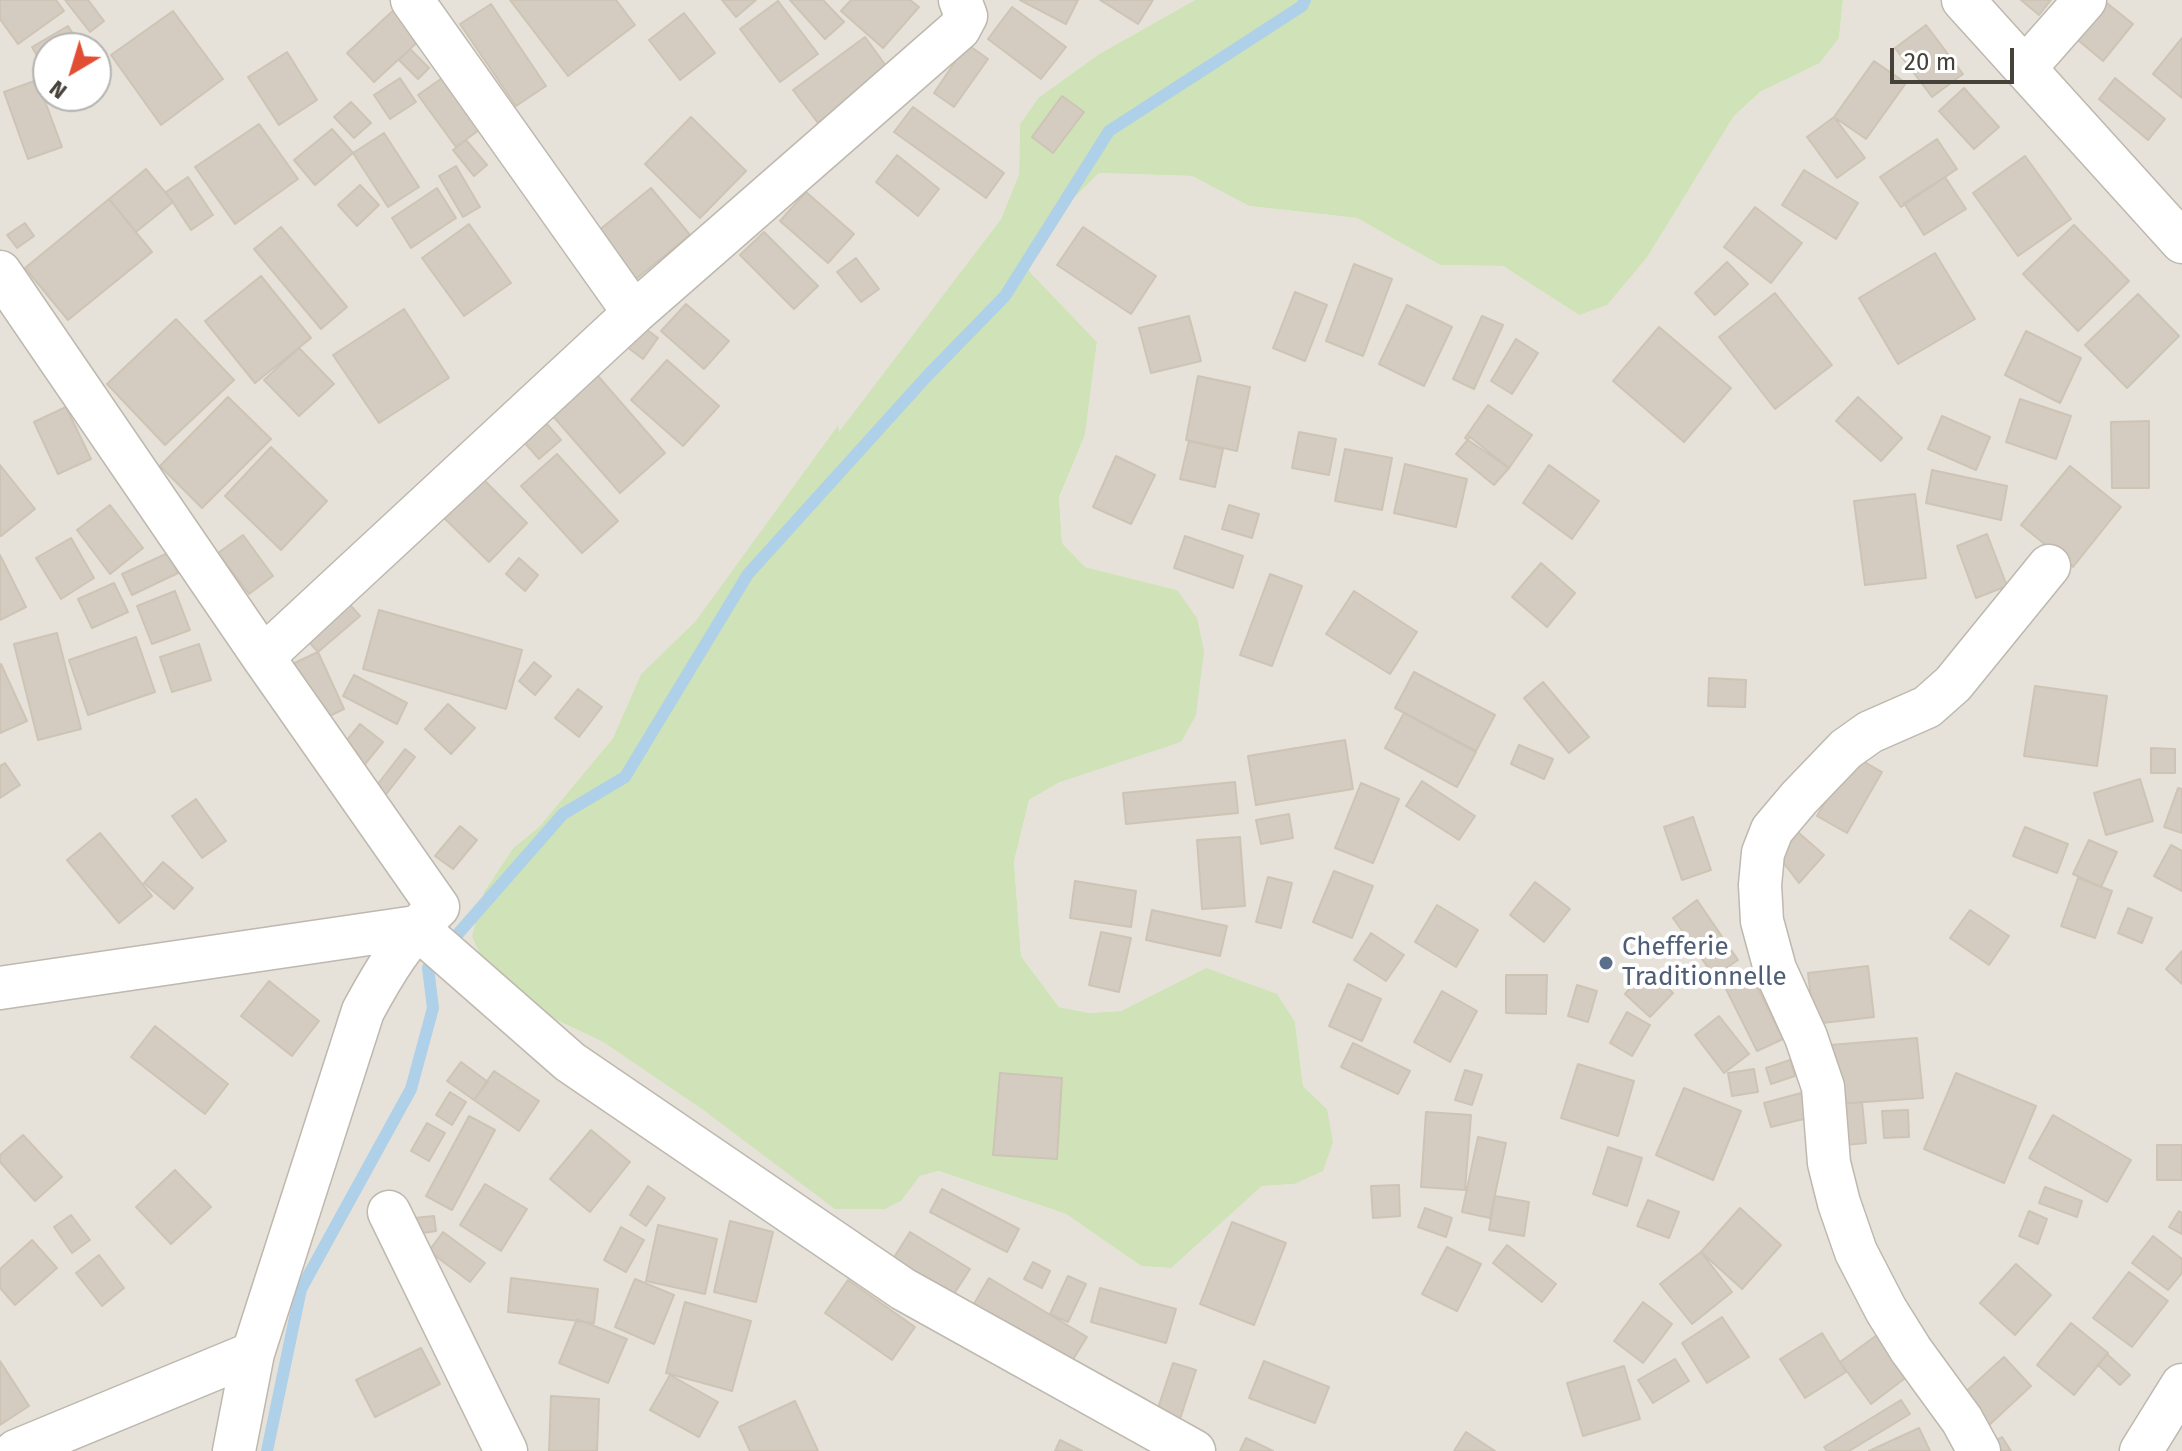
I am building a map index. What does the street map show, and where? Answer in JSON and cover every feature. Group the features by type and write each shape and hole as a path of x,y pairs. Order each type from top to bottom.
{"street":[{"path":"412,0 634,313"},
{"path":"263,657 634,313 959,29 966,16 960,0"},
{"path":"1963,0 2182,242"},
{"path":"2025,68 2085,0"},
{"path":"0,272 13,318 263,657 438,907 416,927 385,969 363,1011 253,1353 234,1451"},
{"path":"1979,1451 1962,1420 1903,1337 1856,1252 1829,1163 1823,1087 1806,1037 1775,969 1762,921 1760,885 1763,853 1772,830 1799,798 1846,749 1870,732 1927,707 1953,684 2049,566"},
{"path":"0,988 416,927 570,1062 903,1289 1194,1451"},
{"path":"389,1212 506,1451"},
{"path":"16,1451 253,1353"},
{"path":"2141,1451 2182,1385"}],"shaded area":[{"path":"0,0 1195,0 1099,54 1038,98 1020,124 1019,174 1001,219 839,433 837,426 695,623 641,674 613,738 539,827 513,848 484,892 544,1014 603,1042 706,1112 902,1200 920,1176 937,1171 1066,1214 1141,1266 1170,1268 1262,1186 1294,1184 1327,1109 1303,1086 1295,1022 1206,968 1121,1011 1089,1013 1059,1007 1021,956 1014,862 1029,800 1060,782 1177,590 1085,567 1062,543 1059,499 1085,435 1097,342 1029,271 1036,241 1055,217 1099,173 1192,176 1249,206 1357,218 1440,265 1503,266 1579,315 1648,256 1734,116 1760,92 1820,63 1839,38 1843,0 2182,0 2182,1451 0,1451"}],"green space":[{"path":"1195,0 1843,0 1839,38 1820,63 1760,92 1734,116 1648,256 1607,305 1579,315 1503,266 1440,265 1357,218 1249,206 1192,176 1099,173 1036,241 1029,271 1097,342 1085,435 1059,498 1062,543 1085,567 1177,590 1197,618 1204,651 1196,715 1181,742 1060,782 1029,800 1014,862 1021,956 1059,1007 1089,1013 1121,1011 1206,968 1277,994 1295,1022 1303,1086 1327,1109 1333,1142 1323,1171 1294,1184 1262,1186 1171,1268 1141,1266 1066,1214 938,1171 920,1176 902,1200 885,1209 835,1209 706,1112 603,1042 544,1014 484,964 472,936 484,892 513,848 539,827 613,738 641,674 695,622 838,425 839,432 1001,219 1019,174 1020,124 1038,98 1099,54"}],"building":[{"path":"0,0 56,0 64,11 18,44 0,19"},
{"path":"65,0 88,0 104,21 90,32"},
{"path":"510,0 616,0 635,25 568,76"},
{"path":"722,0 756,0 736,17"},
{"path":"790,0 823,0 844,22 825,39"},
{"path":"851,0 910,0 919,7 883,48 841,11"},
{"path":"1020,0 1078,0 1066,24"},
{"path":"1100,0 1153,0 1138,24"},
{"path":"2021,0 2051,0 2039,15"},
{"path":"2103,0 2133,24 2103,61 2072,35"},
{"path":"778,1 818,54 780,82 740,29"},
{"path":"491,4 546,86 516,106 460,24"},
{"path":"1012,7 1066,47 1041,79 988,39"},
{"path":"396,8 423,37 374,82 347,53"},
{"path":"173,11 223,79 161,125 112,54"},
{"path":"684,13 715,53 680,80 649,40"},
{"path":"1926,25 1963,74 1932,97 1895,48"},
{"path":"68,26 72,32 58,32"},
{"path":"865,37 889,70 818,123 793,90"},
{"path":"2182,38 2182,98 2153,74"},
{"path":"967,44 988,59 954,107 934,93"},
{"path":"410,49 429,68 418,79 399,60"},
{"path":"287,52 317,100 279,125 248,77"},
{"path":"1874,61 1906,83 1866,139 1834,117"},
{"path":"445,76 483,127 456,147 418,95"},
{"path":"400,78 416,102 390,119 374,95"},
{"path":"2115,78 2165,119 2148,140 2099,99"},
{"path":"32,82 32,112 49,112 62,147 28,159 4,92"},
{"path":"1964,88 1999,127 1974,149 1939,111"},
{"path":"1062,96 1084,112 1053,153 1032,137"},
{"path":"351,102 371,123 354,138 334,117"},
{"path":"913,107 1004,173 986,198 894,132"},
{"path":"691,117 746,171 700,218 645,164"},
{"path":"1834,117 1865,158 1837,178 1807,137"},
{"path":"259,124 298,179 235,224 195,167"},
{"path":"332,129 353,153 315,185 294,160"},
{"path":"384,133 419,187 388,207 353,153"},
{"path":"1937,139 1957,169 1901,207 1880,177"},
{"path":"466,140 487,165 474,176 453,150"},
{"path":"897,155 939,189 918,216 876,182"},
{"path":"2025,156 2071,219 2018,256 1973,193"},
{"path":"456,166 480,207 463,217 439,176"},
{"path":"146,169 173,202 136,232 109,199"},
{"path":"1804,170 1858,203 1836,239 1782,205"},
{"path":"188,177 213,215 191,230 166,192"},
{"path":"1945,177 1966,209 1924,235 1904,203"},
{"path":"360,185 379,205 357,226 338,205"},
{"path":"437,188 456,218 411,248 392,218"},
{"path":"651,188 690,235 636,279 598,231"},
{"path":"806,192 854,234 828,263 780,221"},
{"path":"109,199 152,252 68,320 25,268"},
{"path":"1755,207 1802,243 1771,283 1724,247"},
{"path":"25,223 34,236 17,248 7,235"},
{"path":"469,224 511,283 464,316 422,258"},
{"path":"2074,225 2129,281 2078,331 2023,274"},
{"path":"281,227 347,307 321,329 254,249"},
{"path":"1083,227 1156,276 1131,314 1057,265"},
{"path":"764,232 818,286 794,309 740,255"},
{"path":"1935,253 1975,319 1898,364 1859,298"},
{"path":"856,258 879,289 861,302 837,272"},
{"path":"1727,262 1748,284 1715,315 1695,293"},
{"path":"1354,264 1392,279 1363,356 1326,341"},
{"path":"261,276 311,338 255,383 205,321"},
{"path":"1295,292 1327,305 1305,361 1273,348"},
{"path":"1775,293 1832,365 1775,409 1719,337"},
{"path":"2138,294 2179,336 2127,388 2085,345"},
{"path":"686,304 729,341 704,369 661,331"},
{"path":"1407,305 1452,327 1424,386 1379,364"},
{"path":"404,309 449,378 379,423 333,355"},
{"path":"1189,316 1201,361 1151,373 1139,328"},
{"path":"1482,316 1503,325 1474,389 1453,379"},
{"path":"176,319 234,380 165,445 107,384"},
{"path":"642,326 658,338 643,359 627,347"},
{"path":"1659,327 1731,388 1684,442 1613,381"},
{"path":"2026,331 2081,358 2060,403 2005,375"},
{"path":"1516,339 1538,353 1512,394 1491,381"},
{"path":"299,348 334,384 299,416 264,380"},
{"path":"667,360 719,406 683,446 631,400"},
{"path":"598,376 665,453 620,493 552,415"},
{"path":"1198,376 1250,387 1237,451 1186,440"},
{"path":"228,397 271,439 202,508 160,466"},
{"path":"1858,397 1902,438 1881,461 1836,421"},
{"path":"2020,399 2071,416 2056,459 2006,442"},
{"path":"1488,405 1532,435 1509,468 1465,438"},
{"path":"66,407 91,459 58,474 34,422"},
{"path":"1942,416 1990,437 1976,470 1928,449"},
{"path":"2149,421 2149,488 2112,488 2111,422"},
{"path":"546,423 561,440 539,459 524,442"},
{"path":"1299,432 1336,439 1329,475 1292,468"},
{"path":"1470,437 1509,468 1494,485 1456,454"},
{"path":"1189,441 1223,449 1215,487 1180,479"},
{"path":"271,447 327,501 281,550 225,496"},
{"path":"1345,449 1392,458 1382,510 1335,501"},
{"path":"557,454 618,521 582,553 521,486"},
{"path":"1116,456 1155,475 1131,524 1093,507"},
{"path":"1405,464 1467,479 1456,527 1394,513"},
{"path":"0,465 35,509 1,536 0,535"},
{"path":"1549,465 1599,501 1572,539 1523,503"},
{"path":"2070,466 2121,507 2073,567 2021,525"},
{"path":"1932,470 2007,486 2001,520 1926,503"},
{"path":"478,474 527,523 489,562 439,513"},
{"path":"1915,494 1926,578 1865,585 1854,501"},
{"path":"110,505 143,548 110,574 77,530"},
{"path":"1229,505 1259,514 1252,538 1222,529"},
{"path":"1987,534 2007,586 1976,598 1957,546"},
{"path":"243,535 273,576 249,594 218,553"},
{"path":"1185,536 1243,556 1233,588 1174,568"},
{"path":"71,538 94,578 61,599 36,558"},
{"path":"168,553 178,573 132,595 122,574"},
{"path":"0,555 26,607 0,620"},
{"path":"519,558 538,575 525,591 506,574"},
{"path":"1541,563 1575,593 1547,627 1512,597"},
{"path":"1270,574 1302,586 1272,666 1240,655"},
{"path":"114,583 128,612 92,628 78,599"},
{"path":"175,591 190,630 152,644 137,606"},
{"path":"1354,591 1417,632 1390,674 1326,634"},
{"path":"343,597 360,616 318,652 301,633"},
{"path":"379,610 522,650 506,709 363,669"},
{"path":"57,633 81,729 38,740 14,644"},
{"path":"136,637 155,692 88,715 69,660"},
{"path":"199,644 211,680 172,692 160,657"},
{"path":"318,652 344,709 315,723 288,666"},
{"path":"534,662 551,676 535,695 519,681"},
{"path":"0,665 27,721 0,733"},
{"path":"1414,672 1495,715 1476,751 1395,708"},
{"path":"354,675 407,703 397,724 343,696"},
{"path":"1709,678 1746,680 1745,707 1708,706"},
{"path":"1543,682 1589,737 1569,753 1524,698"},
{"path":"2035,686 2107,696 2097,766 2024,756"},
{"path":"578,689 602,707 579,737 555,718"},
{"path":"448,704 475,728 451,754 425,729"},
{"path":"1404,713 1476,752 1457,787 1385,748"},
{"path":"360,724 383,742 361,769 339,750"},
{"path":"1345,740 1353,789 1256,805 1248,756"},
{"path":"1519,745 1553,759 1544,779 1511,764"},
{"path":"2151,748 2175,749 2175,773 2151,773"},
{"path":"405,749 415,757 384,797 374,789"},
{"path":"1852,755 1882,772 1847,833 1817,816"},
{"path":"5,763 20,785 0,798 0,766"},
{"path":"2140,779 2153,821 2106,835 2094,793"},
{"path":"1422,781 1475,816 1459,840 1406,806"},
{"path":"1235,782 1238,813 1126,824 1123,793"},
{"path":"1361,783 1399,799 1373,863 1335,848"},
{"path":"2178,788 2182,789 2182,833 2164,827"},
{"path":"196,799 226,841 202,858 172,816"},
{"path":"1289,814 1293,838 1261,844 1256,820"},
{"path":"1693,817 1711,870 1682,880 1664,827"},
{"path":"1784,820 1824,855 1799,883 1776,853"},
{"path":"460,826 477,840 453,869 435,856"},
{"path":"2025,827 2068,844 2057,873 2013,856"},
{"path":"100,833 152,896 119,923 67,860"},
{"path":"1240,837 1245,906 1202,909 1197,840"},
{"path":"2089,840 2117,852 2101,887 2073,874"},
{"path":"2171,845 2182,851 2182,891 2154,876"},
{"path":"163,862 193,888 174,909 144,883"},
{"path":"1334,871 1373,886 1352,938 1313,922"},
{"path":"1268,877 1292,883 1281,928 1256,922"},
{"path":"2078,878 2112,891 2095,938 2061,926"},
{"path":"1075,881 1136,891 1131,927 1070,918"},
{"path":"1535,882 1570,909 1544,942 1510,915"},
{"path":"1697,900 1738,960 1714,976 1673,918"},
{"path":"1437,905 1478,930 1456,967 1415,942"},
{"path":"2128,908 2152,918 2142,943 2118,933"},
{"path":"1152,910 1227,926 1220,956 1146,940"},
{"path":"1970,910 2009,936 1989,965 1950,938"},
{"path":"1101,932 1131,938 1119,992 1089,985"},
{"path":"1371,933 1404,955 1386,981 1354,960"},
{"path":"2182,951 2182,984 2166,969"},
{"path":"1868,966 1874,1017 1814,1024 1808,973"},
{"path":"1647,969 1673,993 1650,1017 1625,994"},
{"path":"1751,974 1783,1039 1757,1051 1725,987"},
{"path":"1506,975 1547,975 1546,1014 1506,1013"},
{"path":"269,981 319,1021 292,1056 241,1016"},
{"path":"1348,984 1381,999 1362,1041 1329,1026"},
{"path":"1577,985 1597,991 1588,1022 1568,1016"},
{"path":"1442,991 1477,1011 1450,1062 1414,1042"},
{"path":"1627,1012 1650,1025 1632,1056 1610,1043"},
{"path":"1719,1016 1749,1054 1724,1073 1695,1035"},
{"path":"155,1026 228,1084 205,1114 131,1057"},
{"path":"1917,1038 1923,1098 1836,1104 1830,1045"},
{"path":"1353,1043 1410,1071 1398,1094 1341,1067"},
{"path":"1790,1060 1795,1076 1771,1084 1766,1068"},
{"path":"461,1062 488,1082 474,1100 447,1081"},
{"path":"1578,1064 1634,1081 1618,1136 1561,1118"},
{"path":"1754,1069 1758,1092 1732,1096 1728,1073"},
{"path":"1465,1070 1482,1075 1472,1105 1455,1100"},
{"path":"494,1071 539,1101 519,1131 474,1100"},
{"path":"1000,1073 1062,1078 1057,1159 993,1155"},
{"path":"1956,1073 2036,1106 2004,1183 1924,1149"},
{"path":"1684,1088 1741,1111 1713,1180 1656,1155"},
{"path":"450,1092 466,1102 452,1125 436,1115"},
{"path":"1801,1093 1808,1118 1771,1127 1764,1103"},
{"path":"1862,1102 1866,1143 1845,1145 1841,1104"},
{"path":"1908,1110 1909,1137 1884,1138 1882,1111"},
{"path":"1426,1112 1471,1115 1465,1190 1421,1187"},
{"path":"2053,1115 2131,1160 2107,1202 2029,1158"},
{"path":"469,1116 495,1130 452,1210 426,1196"},
{"path":"427,1123 445,1133 429,1161 411,1151"},
{"path":"591,1130 630,1162 590,1212 550,1179"},
{"path":"23,1135 62,1177 35,1201 0,1162 0,1155"},
{"path":"1478,1137 1506,1143 1490,1218 1462,1212"},
{"path":"2157,1145 2182,1145 2182,1180 2157,1180"},
{"path":"1608,1147 1642,1158 1627,1206 1593,1194"},
{"path":"175,1170 211,1207 171,1244 136,1207"},
{"path":"485,1184 527,1209 501,1251 460,1225"},
{"path":"1399,1185 1400,1216 1373,1218 1371,1186"},
{"path":"648,1186 665,1198 646,1226 630,1215"},
{"path":"2045,1187 2082,1201 2077,1217 2039,1203"},
{"path":"942,1189 1019,1229 1007,1252 930,1212"},
{"path":"1495,1196 1529,1202 1524,1236 1489,1230"},
{"path":"1648,1200 1679,1212 1669,1238 1637,1226"},
{"path":"1425,1208 1452,1218 1446,1237 1418,1227"},
{"path":"1740,1208 1781,1245 1742,1289 1701,1252"},
{"path":"2029,1211 2047,1219 2038,1244 2019,1236"},
{"path":"2179,1211 2182,1213 2182,1234 2169,1227"},
{"path":"71,1215 90,1240 72,1253 54,1227"},
{"path":"434,1216 436,1231 416,1234 414,1218"},
{"path":"730,1221 773,1232 756,1302 714,1292"},
{"path":"1232,1222 1286,1243 1254,1325 1200,1304"},
{"path":"658,1225 717,1239 705,1294 646,1281"},
{"path":"621,1227 644,1240 626,1272 604,1260"},
{"path":"443,1232 485,1263 470,1282 429,1251"},
{"path":"910,1232 970,1269 952,1297 893,1259"},
{"path":"2153,1236 2182,1259 2182,1273 2168,1290 2132,1263"},
{"path":"32,1240 57,1268 15,1305 0,1288 0,1269"},
{"path":"1507,1245 1556,1284 1542,1302 1493,1263"},
{"path":"1447,1247 1481,1264 1457,1311 1422,1294"},
{"path":"1701,1252 1732,1292 1692,1324 1660,1284"},
{"path":"99,1255 124,1288 102,1306 76,1273"},
{"path":"1033,1262 1050,1271 1042,1288 1024,1279"},
{"path":"2016,1264 2051,1295 2015,1335 1980,1303"},
{"path":"2129,1272 2168,1301 2132,1347 2093,1318"},
{"path":"1068,1276 1086,1284 1068,1322 1050,1314"},
{"path":"511,1278 598,1289 594,1323 508,1312"},
{"path":"989,1278 1087,1337 1067,1369 971,1309"},
{"path":"635,1279 674,1295 654,1344 615,1327"},
{"path":"848,1280 915,1327 892,1360 825,1313"},
{"path":"1100,1288 1176,1309 1166,1343 1091,1322"},
{"path":"685,1302 751,1321 732,1391 666,1373"},
{"path":"1643,1302 1672,1324 1643,1363 1614,1341"},
{"path":"1722,1317 1749,1357 1707,1383 1682,1343"},
{"path":"577,1319 627,1339 608,1383 559,1363"},
{"path":"2071,1323 2108,1353 2074,1395 2037,1365"},
{"path":"1822,1333 1846,1372 1805,1398 1780,1359"},
{"path":"1877,1335 1908,1376 1871,1404 1840,1362"},
{"path":"421,1348 440,1384 375,1417 356,1380"},
{"path":"2107,1354 2130,1375 2120,1385 2098,1365"},
{"path":"2004,1357 2031,1386 1987,1427 1960,1397"},
{"path":"1675,1359 1689,1381 1653,1403 1638,1380"},
{"path":"0,1361 29,1406 0,1425"},
{"path":"1264,1361 1329,1387 1315,1423 1249,1398"},
{"path":"1173,1363 1196,1370 1179,1422 1156,1414"},
{"path":"1624,1366 1640,1419 1583,1436 1567,1383"},
{"path":"670,1375 718,1402 699,1437 650,1410"},
{"path":"551,1396 599,1399 597,1451 549,1451"},
{"path":"1901,1400 1910,1414 1849,1451 1827,1451 1824,1447"},
{"path":"795,1401 818,1451 750,1451 739,1427"},
{"path":"1919,1428 1930,1451 1869,1451"},
{"path":"1466,1432 1495,1451 1454,1451"},
{"path":"2002,1437 2011,1451 1989,1451 1986,1446"},
{"path":"1246,1438 1273,1451 1240,1451"},
{"path":"1060,1440 1082,1451 1055,1451"}],"waterway":[{"path":"267,1451 301,1289 411,1089 433,1008 428,968 563,814 625,777 748,574 928,375 1005,296 1109,131 1302,6 1305,0"}],"place":[{"name":"Chefferie Traditionnelle","path":"1606,963"}]}
